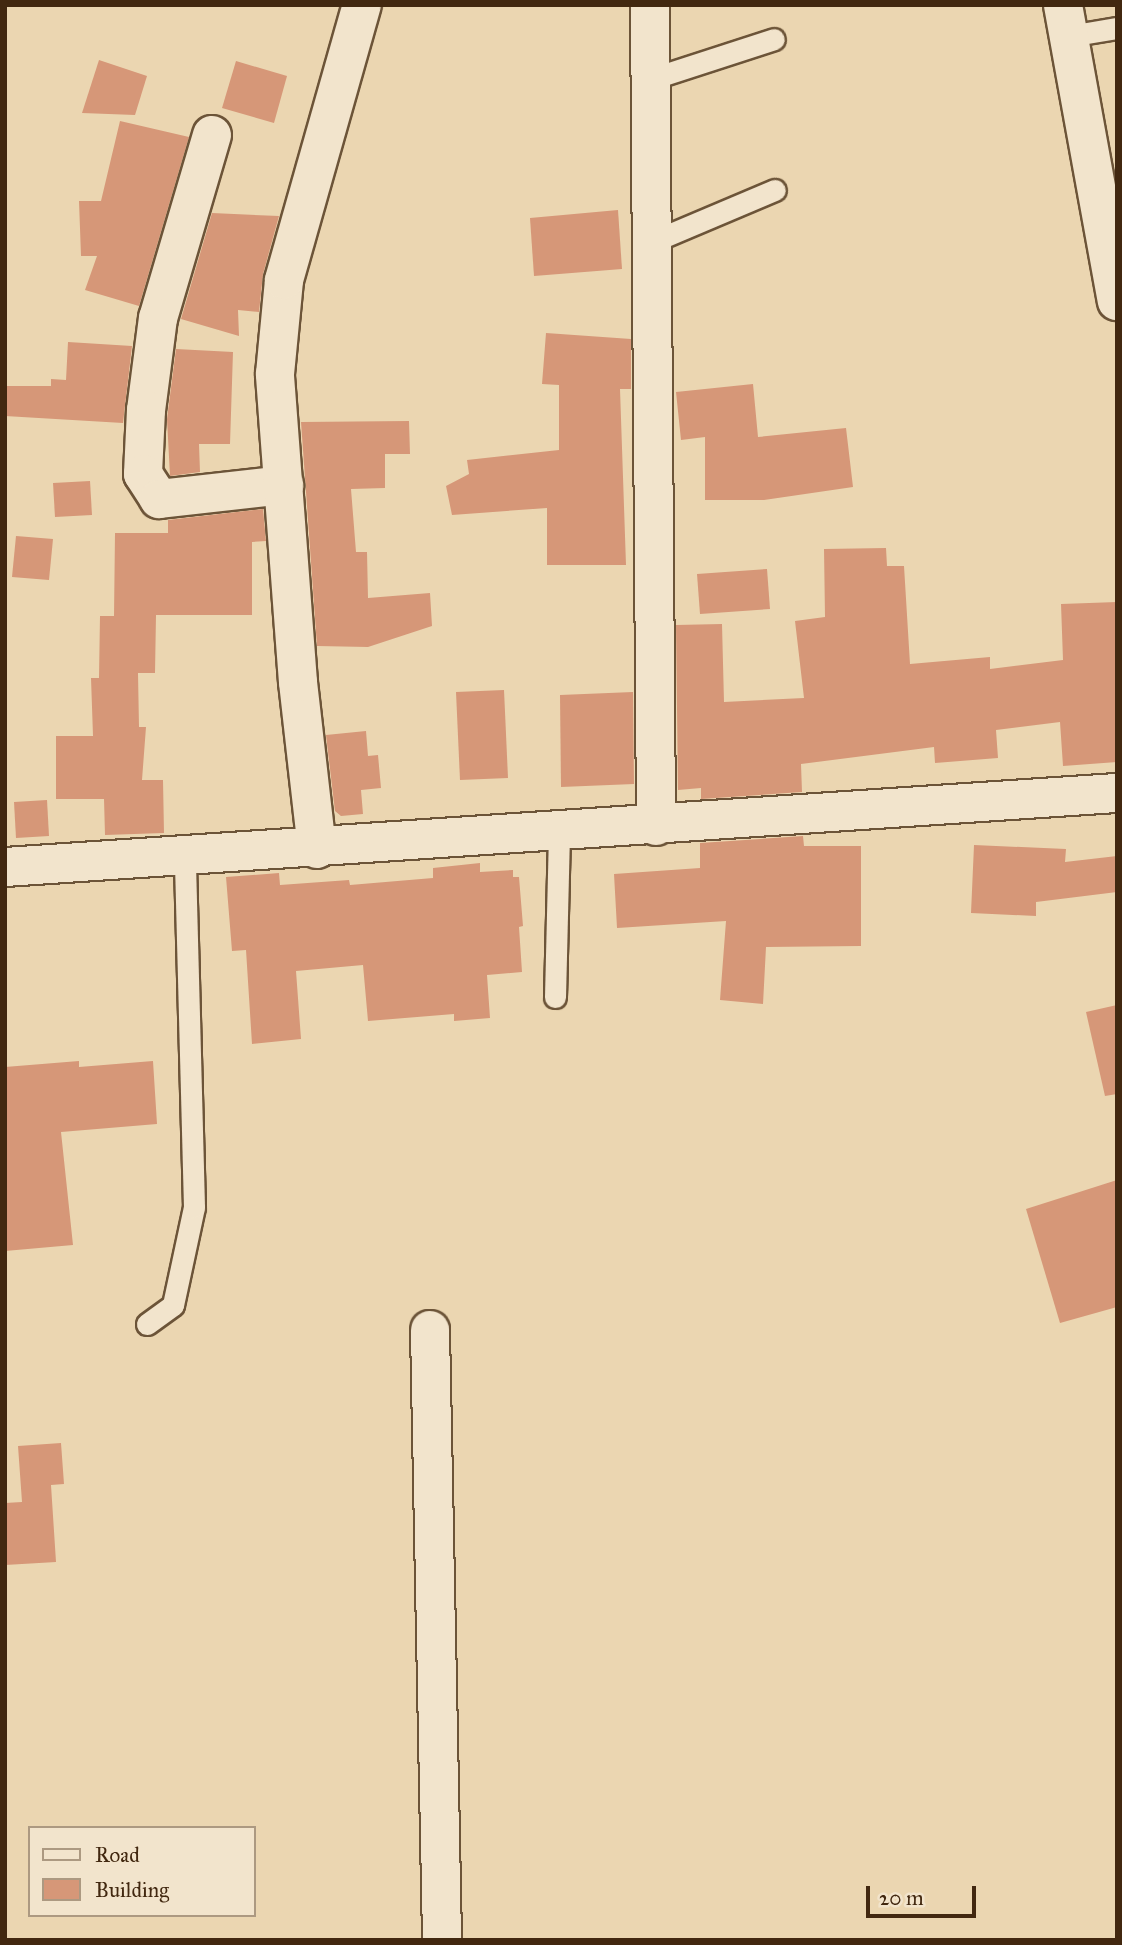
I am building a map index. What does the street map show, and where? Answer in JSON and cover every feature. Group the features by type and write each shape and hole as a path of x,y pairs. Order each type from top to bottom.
{"street":[{"path":"317,849 298,682 275,374 284,281 362,5"},
{"path":"650,5 654,241 656,826"},
{"path":"1066,21 1116,296"},
{"path":"212,135 158,318 146,410 143,474 159,499 284,485"},
{"path":"5,867 559,833 1117,793"},
{"path":"430,1330 442,1940"}],"lane":[{"path":"1066,21 1117,27"},
{"path":"651,79 775,39"},
{"path":"654,241 775,190"},
{"path":"555,997 559,833"},
{"path":"147,1324 173,1305 194,1207 185,857"}],"building":[{"path":"99,60 147,76 135,115 82,113"},
{"path":"236,61 287,76 274,123 222,108"},
{"path":"120,121 189,137 139,306 85,290 97,256 81,256 79,201 101,201"},
{"path":"618,210 622,269 534,276 530,218"},
{"path":"212,213 279,216 263,274 259,312 238,310 239,336 181,319"},
{"path":"546,333 631,339 631,389 620,389 626,565 547,565 547,508 452,515 446,486 469,474 467,460 559,450 559,385 542,384"},
{"path":"68,342 132,346 123,423 5,416 5,386 51,386 51,379 66,380"},
{"path":"176,349 233,352 230,444 199,444 200,472 170,476 167,419"},
{"path":"753,384 758,437 846,428 853,487 764,500 705,500 705,437 681,440 676,392"},
{"path":"409,421 410,454 385,454 385,488 351,489 356,552 367,552 368,598 430,593 432,626 368,647 317,646 301,422"},
{"path":"90,481 92,515 55,517 53,483"},
{"path":"263,509 266,541 252,542 252,615 156,615 155,673 138,673 139,727 146,727 142,780 163,780 164,833 105,835 104,799 56,799 56,736 93,736 91,678 99,678 100,616 114,616 115,533 168,533 168,520"},
{"path":"16,536 53,539 49,580 12,577"},
{"path":"886,548 887,566 904,566 910,664 990,657 990,669 1063,660 1061,604 1117,602 1117,762 1063,766 1060,722 996,730 998,758 935,763 934,747 801,764 802,792 701,799 701,788 678,790 676,625 722,624 724,702 804,698 795,621 825,617 824,549"},
{"path":"767,569 770,609 700,614 697,574"},
{"path":"504,690 508,778 460,780 456,692"},
{"path":"633,692 634,784 561,787 560,695"},
{"path":"366,731 368,756 378,755 381,788 361,790 363,814 341,816 335,811 326,735"},
{"path":"47,800 49,836 16,838 14,802"},
{"path":"803,836 804,846 861,846 861,946 766,947 763,1004 720,1000 726,921 617,928 614,874 700,868 700,843"},
{"path":"974,845 1066,849 1065,862 1117,856 1117,892 1036,902 1036,916 971,913"},
{"path":"480,863 480,872 513,870 513,877 519,877 523,926 519,927 522,972 487,975 490,1018 454,1021 454,1014 368,1021 363,965 296,971 301,1039 252,1044 246,950 232,951 226,877 279,873 280,885 349,880 350,885 433,878 433,868"},
{"path":"1117,1005 1117,1094 1105,1096 1086,1012"},
{"path":"79,1061 79,1067 153,1061 157,1124 61,1132 73,1245 5,1251 5,1067"},
{"path":"1117,1180 1117,1307 1060,1323 1026,1209"},
{"path":"61,1443 64,1484 51,1485 56,1562 5,1565 5,1503 22,1502 18,1446"}]}
